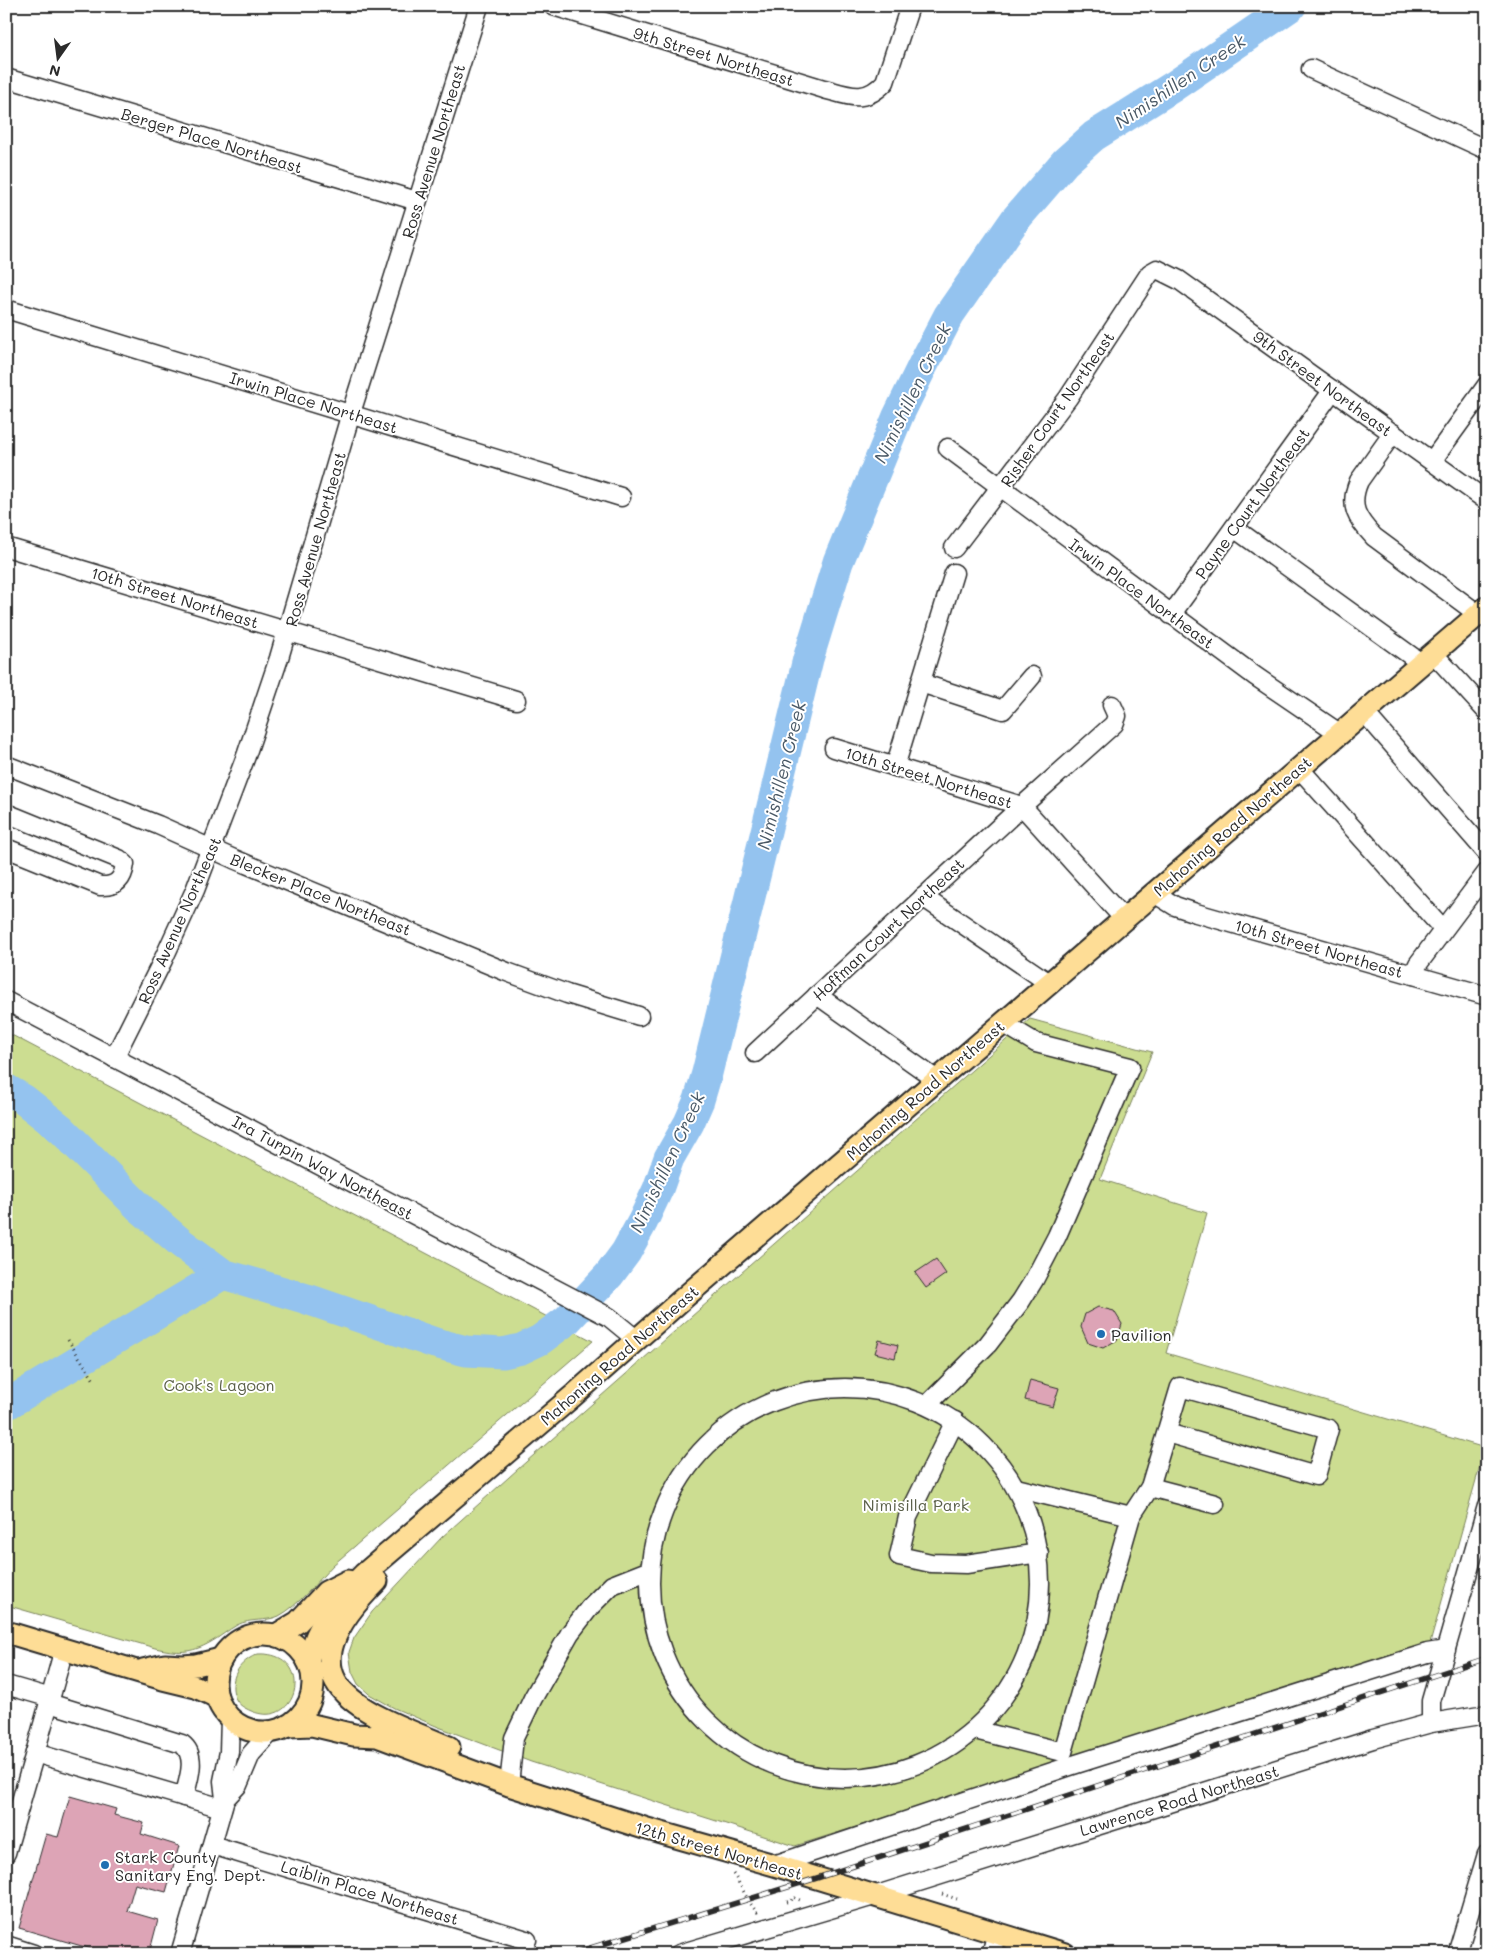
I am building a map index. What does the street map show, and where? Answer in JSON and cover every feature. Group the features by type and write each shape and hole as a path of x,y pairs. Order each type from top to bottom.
{"main road":[{"name":"Mahoning Road Northeast","path":"311,1668 314,1640 322,1621 336,1602 364,1574 1483,610"},
{"path":"433,1515 428,1535 376,1582 341,1624 332,1641 330,1663 333,1674 339,1687 349,1698 369,1713 400,1728 480,1759 509,1785"},
{"name":"Mahoning Road Northeast","path":"276,1636 298,1622 326,1592 364,1574"},
{"path":"6,1632 201,1689 217,1697"},
{"path":"260,1634 276,1636 293,1643 303,1653 311,1668 313,1692 309,1705 301,1716 280,1729 252,1731 240,1726 230,1718 221,1706 217,1697 216,1675 221,1659 230,1648 247,1637 260,1634"},
{"path":"141,1671 165,1665 196,1665 221,1659"},
{"name":"12th Street Northeast","path":"311,1668 328,1698 361,1721 377,1736"},
{"name":"12th Street Northeast","path":"280,1729 312,1725 354,1735 377,1736 509,1785 644,1828 774,1865 1065,1954"}],"street":[{"name":"Ross Avenue Northeast","path":"114,1058 163,960 212,849 246,756 288,631 351,413 479,6"},
{"name":"9th Street Northeast","path":"553,6 851,96 862,97 876,92 885,82 910,6"},
{"path":"1311,69 1487,150"},
{"name":"Berger Place Northeast","path":"6,78 417,201"},
{"name":"9th Street Northeast","path":"1157,269 1164,270 1487,500"},
{"name":"Risher Court Northeast","path":"954,548 1068,398 1150,273 1157,269"},
{"name":"Irwin Place Northeast","path":"6,309 621,497"},
{"path":"1432,461 1487,385"},
{"name":"Payne Court Northeast","path":"1171,615 1333,390"},
{"path":"1393,434 1355,490 1355,512 1361,523 1374,536 1483,610"},
{"name":"Irwin Place Northeast","path":"948,448 1171,615 1339,734"},
{"path":"1234,528 1427,658 1487,712"},
{"name":"10th Street Northeast","path":"6,546 516,700"},
{"path":"895,767 954,573"},
{"path":"921,683 1003,710 1032,676"},
{"path":"1022,806 1114,724 1117,716 1112,706"},
{"path":"1364,712 1487,853"},
{"name":"10th Street Northeast","path":"834,748 1022,806 1124,919"},
{"name":"Blecker Place Northeast","path":"6,765 158,825 507,972 567,994 639,1016"},
{"path":"1299,768 1443,929"},
{"name":"Hoffman Court Northeast","path":"755,1053 1022,806"},
{"path":"6,813 119,859 125,864 124,873 118,882 110,886 100,886 6,848"},
{"path":"1414,975 1418,964 1487,872"},
{"name":"10th Street Northeast","path":"1154,893 1175,906 1196,913 1487,996"},
{"path":"923,897 1049,983"},
{"path":"817,995 937,1080"},
{"name":"Ira Turpin Way Northeast","path":"6,1001 610,1317 637,1340"},
{"path":"927,1405 988,1344 1021,1301 1034,1280 1064,1219 1130,1067 1036,1043 1003,1023"},
{"path":"1067,1759 1131,1516 1150,1486 1180,1387 1329,1429 1316,1476 1167,1433"},
{"path":"840,1388 882,1391 927,1405 955,1422 982,1443 996,1458 1016,1488 1028,1513 1039,1553 1041,1594 1035,1633 1029,1652 1011,1688 976,1730 937,1756 918,1764 878,1776 857,1778 816,1776 796,1772 757,1757 739,1747 707,1721 677,1682 662,1652 656,1632 650,1598 650,1570 652,1550 659,1523 672,1491 709,1442 741,1417 779,1399 799,1393 840,1388"},
{"path":"955,1422 908,1517 899,1556 932,1563 966,1564 1039,1553"},
{"path":"1150,1486 1215,1504"},
{"path":"1016,1488 1131,1516"},
{"path":"1432,1723 1431,1701 1487,1506"},
{"path":"509,1785 514,1738 533,1698 570,1633 590,1607 612,1585 650,1570"},
{"path":"6,1853 10,1826 35,1753 64,1649"},
{"path":"774,1865 1067,1759 1427,1653 1446,1650"},
{"path":"6,1685 182,1744 188,1752 190,1764 184,1797"},
{"name":"Lawrence Road Northeast","path":"679,1954 874,1896 1374,1739 1432,1723 1487,1714"},
{"path":"180,1954 224,1804 223,1781 229,1752 230,1718"},
{"path":"224,1804 238,1785 245,1764 252,1751 280,1729"},
{"path":"976,1730 1067,1759"},
{"path":"35,1753 184,1797 224,1804"},
{"name":"Laiblin Place Northeast","path":"212,1845 527,1940"},
{"path":"1458,1954 1487,1854"},
{"path":"990,1954 997,1933"},
{"path":"6,1945 34,1954"}],"path":[{"path":"68,1340 94,1380"},
{"path":"732,1873 744,1889 756,1912 765,1909"},
{"path":"782,1904 791,1901 793,1897 829,1909"}],"green space":[{"name":"Nimisilla Park","path":"1030,1019 1152,1052 1100,1179 1207,1213 1166,1353 1485,1448 1429,1647 795,1846 531,1762 394,1708 369,1694 358,1684 352,1672 349,1652 354,1638 372,1612 442,1537"},
{"name":"Cook's Lagoon","path":"6,1032 593,1341 333,1565 300,1600 279,1616 242,1623 197,1649 170,1651 6,1605"},
{"path":"258,1654 277,1657 289,1665 294,1678 294,1691 289,1703 278,1712 264,1714 245,1708 234,1695 234,1677 243,1663"}],"building":[{"path":"936,1259 946,1274 926,1288 915,1273"},
{"name":"Pavilion","path":"1098,1307 1114,1311 1122,1324 1117,1340 1103,1348 1088,1343 1081,1327 1085,1314"},
{"path":"879,1340 898,1345 895,1358 875,1353"},
{"path":"1030,1380 1059,1388 1053,1407 1025,1400"},
{"name":"Stark County Sanitary Eng. Dept.","path":"70,1796 116,1809 114,1815 144,1823 141,1834 179,1846 166,1892 135,1884 127,1911 158,1920 149,1954 90,1954 92,1949 19,1928 46,1834 58,1837"}],"waterway":[{"name":"Nimishillen Creek","path":"6,1089 23,1099 61,1129 139,1207 181,1243 223,1274 307,1299 435,1343 466,1351 503,1353 521,1349 540,1340 567,1320 609,1275 626,1252 658,1189 669,1158 689,1123 699,1100 808,659 838,562 898,416 949,315 1015,220 1065,162 1094,136 1174,86 1291,6"},
{"path":"6,1405 223,1274"}],"railway":[{"path":"571,1954 817,1878 1487,1658"}],"place":[{"name":"Pavilion","path":"1101,1334"},
{"name":"Stark County Sanitary Eng. Dept.","path":"105,1865"}]}
